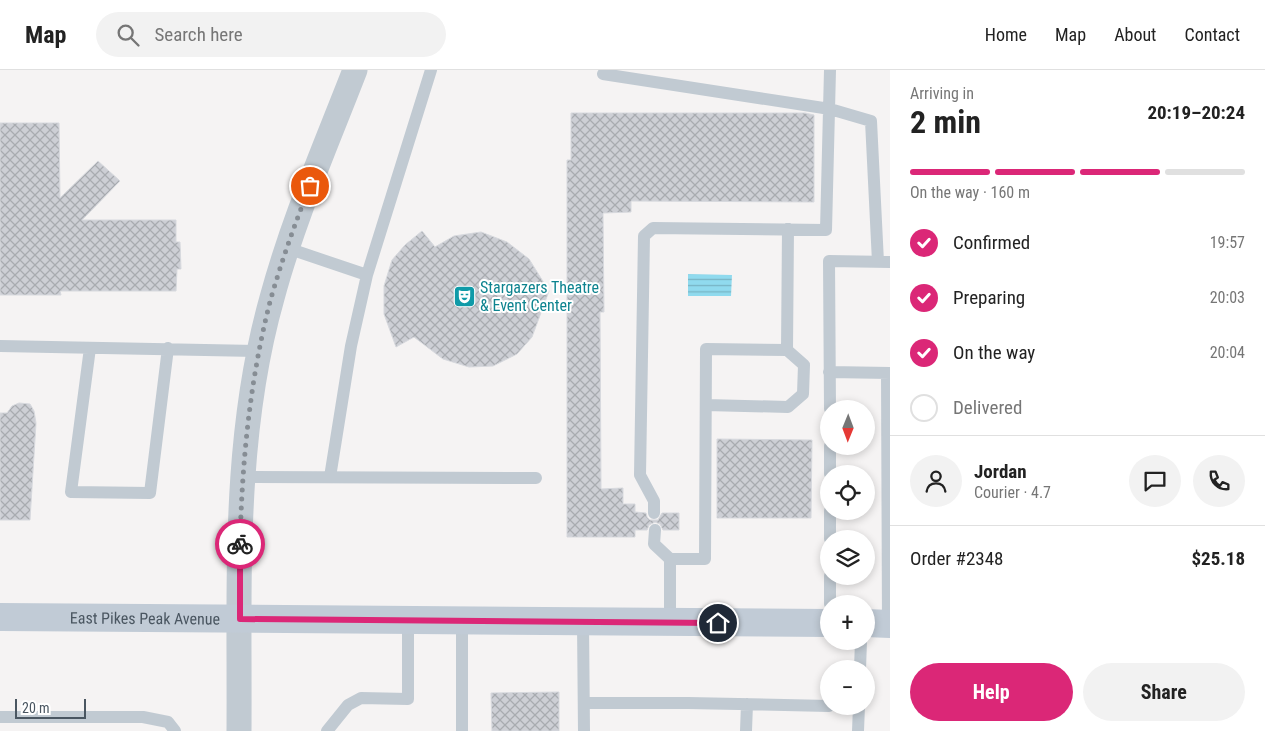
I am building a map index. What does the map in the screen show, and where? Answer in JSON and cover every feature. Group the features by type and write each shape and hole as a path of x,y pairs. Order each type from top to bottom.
{"main road":[{"name":"East Pikes Peak Avenue","path":"0,617 583,623 820,623"}],"street":[{"path":"239,731 240,561 243,477 250,404 271,299 287,248 355,70"}],"lane":[{"path":"330,477 351,346 367,275 431,70"},
{"path":"654,513 654,501 640,475 644,236 653,228 826,230 830,70"},
{"path":"603,74 830,109 871,121 884,262 829,261 830,400"},
{"path":"787,350 788,230"},
{"path":"287,248 367,275"},
{"path":"0,346 260,351"},
{"path":"90,348 71,492 150,493 168,348"},
{"path":"654,530 654,544 670,559 705,559 706,348 787,350 804,365 803,394 788,407 706,405"},
{"path":"829,372 889,373 882,623"},
{"path":"243,477 536,478"},
{"path":"670,559 670,623"},
{"path":"328,731 348,705 361,698 408,698 408,621"},
{"path":"462,621 462,731"},
{"path":"583,623 584,731"},
{"path":"584,703 820,706"},
{"path":"746,731 747,704"},
{"path":"858,731 859,715"},
{"path":"0,717 143,717 168,722 175,731"}],"water":[{"path":"688,274 732,275 731,296 688,296"}],"building":[{"path":"571,113 805,113 814,115 814,202 631,201 631,212 603,213 604,312 600,312 601,489 623,488 623,504 635,504 635,512 646,513 650,520 658,520 662,513 679,513 679,530 663,530 660,524 655,522 649,525 647,530 635,530 635,537 567,537 567,160 571,160"},
{"path":"0,123 59,123 60,198 98,161 120,181 82,220 176,220 176,242 180,242 181,269 177,269 176,291 60,291 61,295 0,295"},
{"name":"Stargazers Theatre & Event Center","path":"422,231 435,247 454,236 481,232 507,242 529,259 549,291 532,337 517,354 493,366 469,367 443,359 414,337 396,347 384,314 384,286 392,260 405,245"},
{"path":"19,403 30,404 34,411 36,423 30,520 0,520 0,413 7,413 12,406"},
{"path":"717,439 812,440 811,518 717,518"},
{"path":"559,692 559,731 492,731 491,693"}],"way so far":[{"path":"240,544 244,455 250,404 260,351 271,299 310,186"}],"place":[{"name":"Stargazers Theatre & Event Center","path":"464,296"}],"route":[{"path":"240,544 240,619 718,623"}]}
